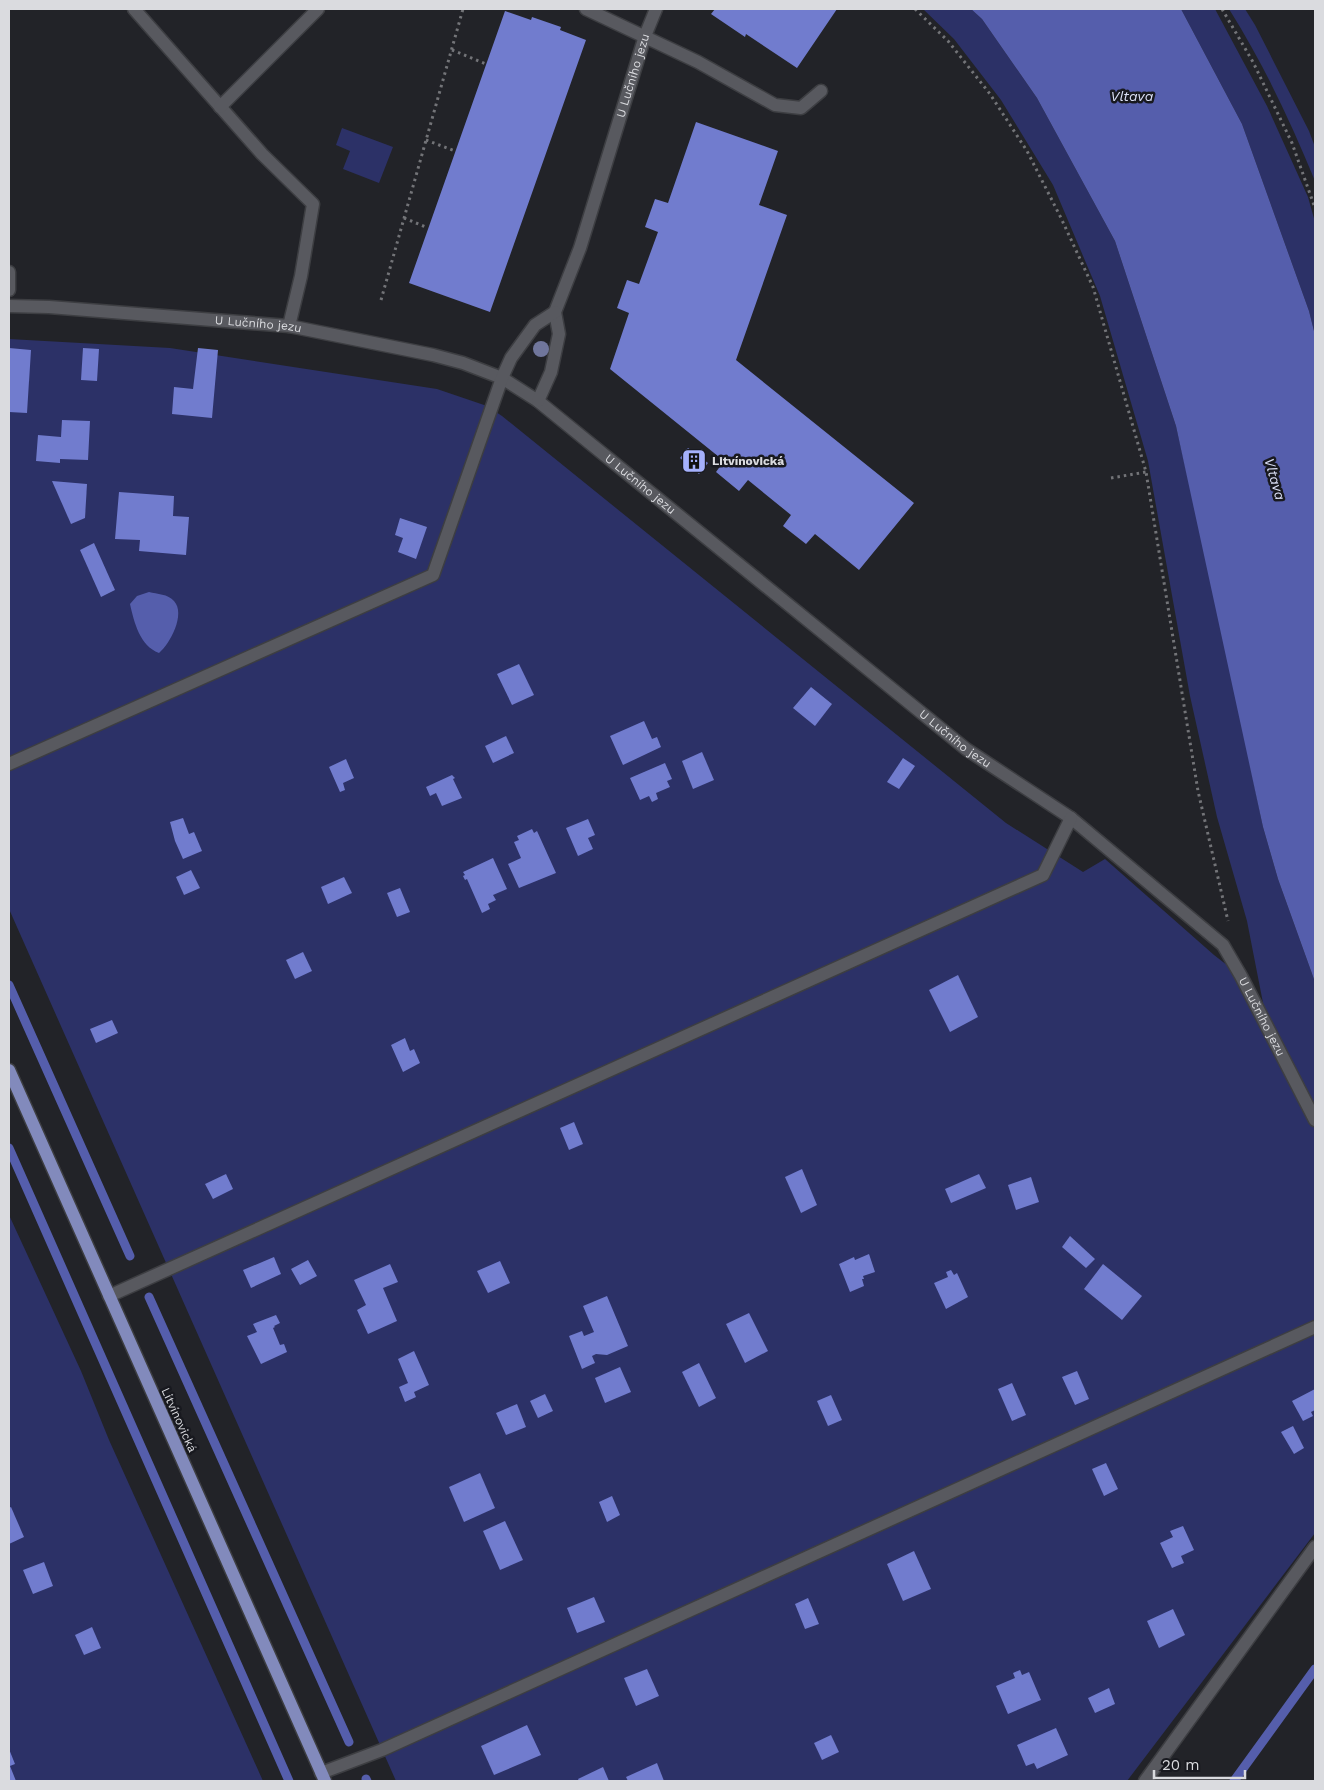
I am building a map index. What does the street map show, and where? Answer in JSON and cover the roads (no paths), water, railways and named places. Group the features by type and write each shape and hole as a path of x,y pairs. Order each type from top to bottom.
{"main road":[{"name":"Litvínovická","path":"9,1070 323,1777"}],"street":[{"path":"134,9 262,154 313,204 301,276 288,326"},
{"path":"220,107 318,9"},
{"path":"586,9 698,62 775,105 801,108 821,91"},
{"name":"U Lučního jezu","path":"538,401 551,372 558,334 555,312 580,248 645,36 656,9"},
{"path":"9,272 9,290"},
{"name":"U Lučního jezu","path":"9,306 49,307 288,326 433,355 463,363 502,378 538,401 966,749 1071,818 1223,945 1241,976 1315,1120"},
{"path":"9,764 433,574 502,378 511,358 535,325 555,312"},
{"path":"109,1296 1043,875 1071,818"},
{"path":"323,1777 1315,1327"},
{"path":"1145,1781 1315,1547"}],"water":[{"name":"Vltava","path":"971,9 1181,9 1242,124 1309,311 1315,335 1315,982 1278,879 1263,827 1176,426 1115,241 1037,98 982,19"},
{"path":"149,592 169,597 174,601 178,613 172,636 159,653 147,645 139,633 130,604 137,596"}],"waterway":[{"path":"9,985 130,1256"},
{"path":"9,1148 289,1781"},
{"path":"149,1297 349,1742"},
{"path":"1234,1781 1315,1669"}],"place":[{"name":"Litvínovická","path":"694,461"}]}
